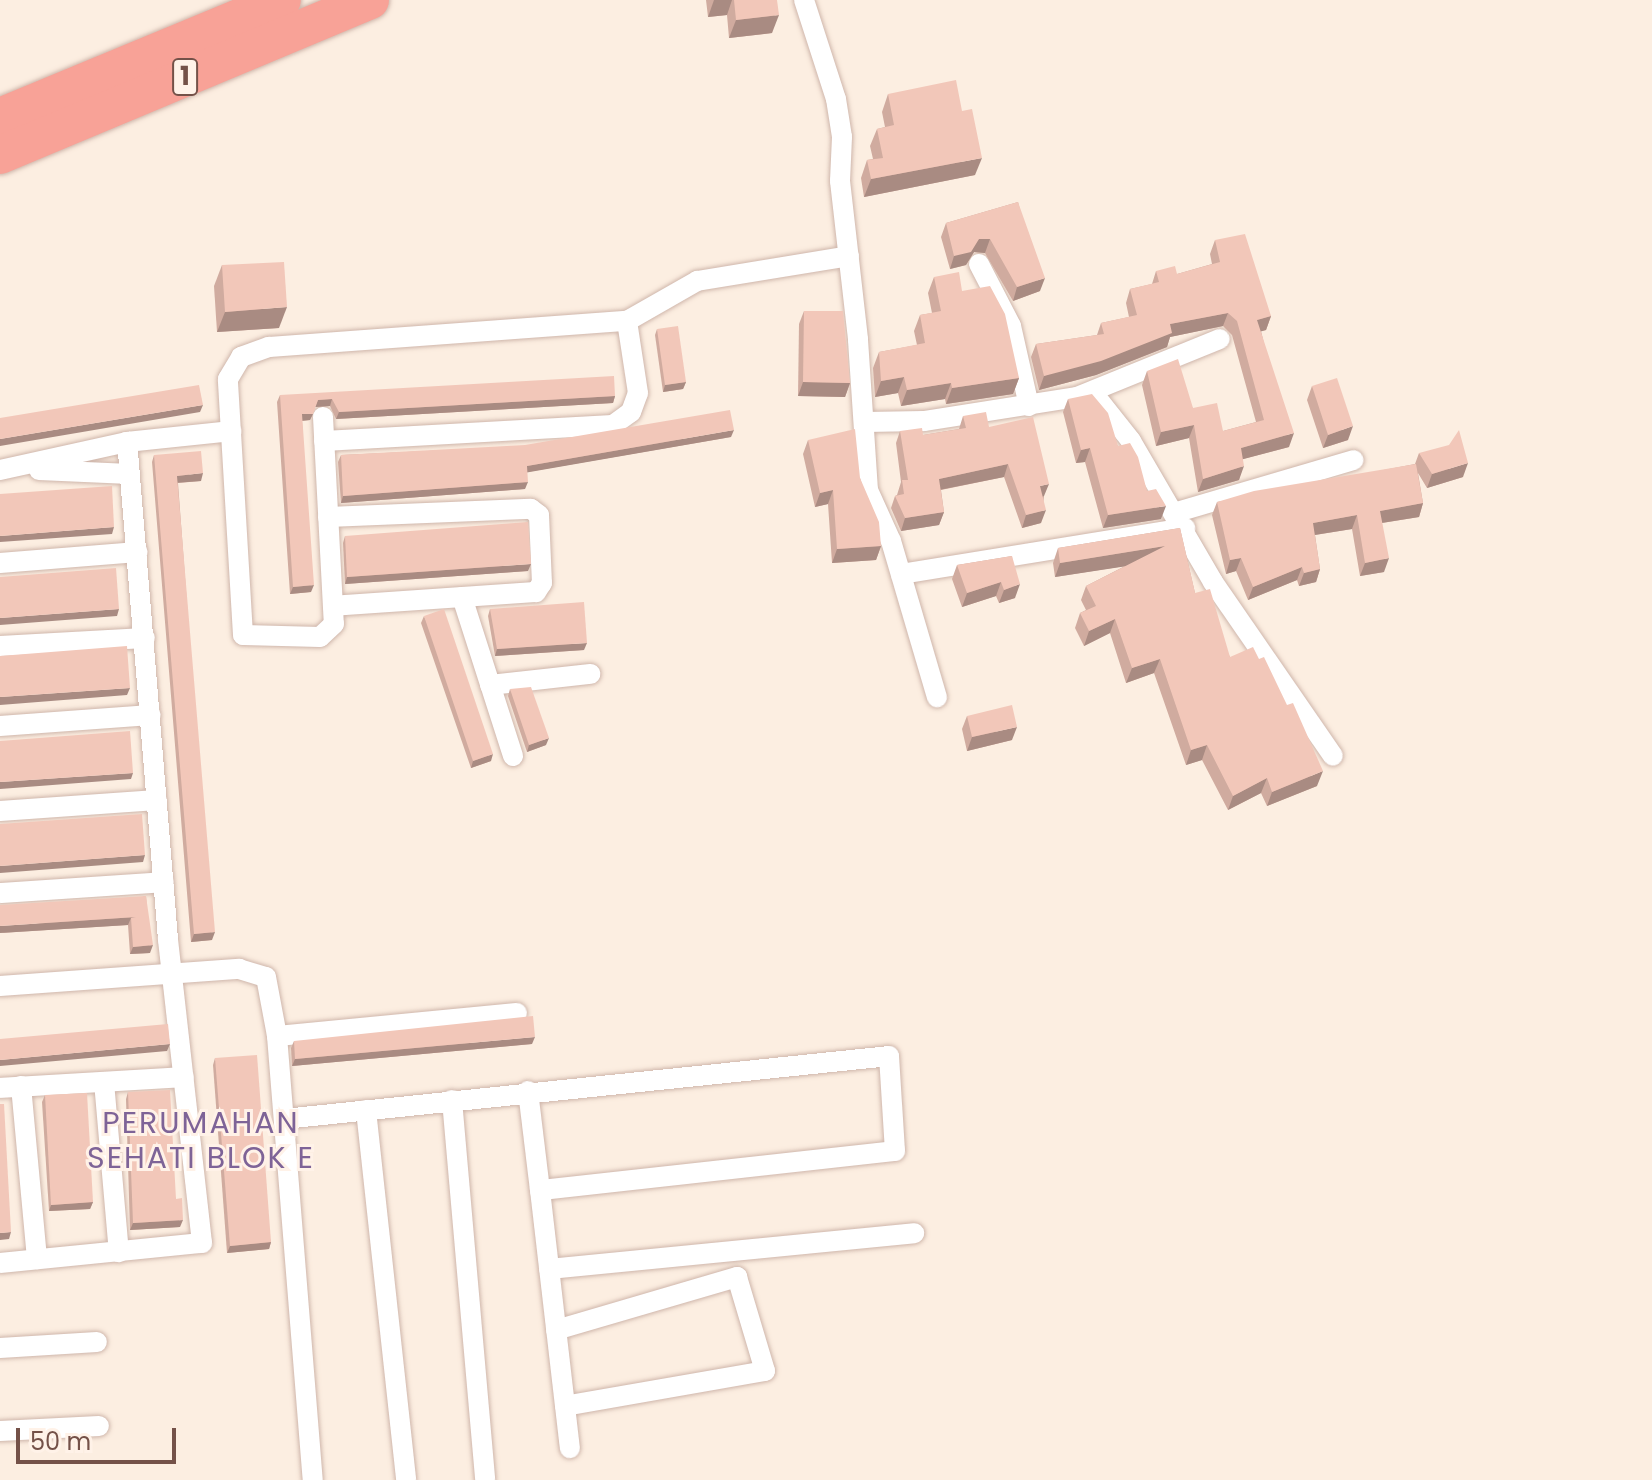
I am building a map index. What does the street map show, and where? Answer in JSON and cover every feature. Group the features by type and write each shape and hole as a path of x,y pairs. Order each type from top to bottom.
{"highway":[{"name":"1","path":"0,117 282,0"},
{"name":"1","path":"0,155 370,0"}],"street":[{"path":"804,0 836,99 865,422 868,490 901,574 937,697"},
{"path":"323,417 334,624 320,637 243,635 229,371 241,357 259,350 627,321 697,281 849,256"},
{"path":"979,264 1011,326 1029,406"},
{"path":"324,441 613,425 631,412 638,393 627,321"},
{"path":"865,422 924,421 1093,393 1220,339"},
{"path":"1093,393 1181,520 1213,582 1333,756"},
{"path":"8,469 127,442 231,431"},
{"path":"0,1263 202,1243 172,974 127,442"},
{"path":"901,574 1181,520 1354,460"},
{"path":"8,469 130,474"},
{"path":"328,517 536,510 541,589 333,606"},
{"path":"0,563 138,552"},
{"path":"462,597 513,756"},
{"path":"0,646 145,638"},
{"path":"490,685 590,674"},
{"path":"0,726 151,715"},
{"path":"0,811 157,800"},
{"path":"0,893 164,882"},
{"path":"0,986 239,969 266,977 277,1036 313,1480"},
{"path":"277,1036 517,1013"},
{"path":"284,1119 528,1091 889,1056 895,1151 540,1190"},
{"path":"0,1088 184,1077"},
{"path":"104,1082 119,1252"},
{"path":"21,1086 37,1259"},
{"path":"528,1091 570,1448"},
{"path":"452,1100 485,1480"},
{"path":"366,1110 406,1480"},
{"path":"549,1269 914,1233"},
{"path":"565,1406 765,1371 730,1251"},
{"path":"556,1330 737,1277"},
{"path":"0,1348 97,1342"},
{"path":"0,1431 99,1426"}],"building":[{"path":"734,0 777,0 779,15 736,20"},
{"path":"956,80 962,111 972,109 982,158 871,179 867,160 883,158 877,129 894,125 888,94"},
{"path":"1018,202 1045,278 1017,287 990,239 979,239 971,252 954,256 946,223"},
{"path":"1245,234 1271,316 1257,320 1294,433 1241,448 1244,466 1203,479 1194,425 1161,432 1147,371 1178,359 1193,408 1217,403 1223,431 1264,420 1237,321 1228,313 1170,324 1172,333 1101,361 1044,376 1036,344 1104,334 1101,323 1137,315 1130,289 1159,282 1156,271 1175,266 1177,274 1220,262 1215,240"},
{"path":"284,262 287,307 225,312 222,265"},
{"path":"959,272 962,291 990,286 1005,314 1019,378 952,388 951,383 907,390 904,377 881,381 879,352 925,343 920,315 941,311 934,277"},
{"path":"804,311 843,311 850,383 803,382"},
{"path":"678,326 686,382 665,385 657,329"},
{"path":"614,376 615,396 339,412 332,399 318,400 313,414 302,414 314,585 293,587 280,395"},
{"path":"1337,378 1353,426 1328,435 1312,386"},
{"path":"199,385 203,405 0,439 0,418"},
{"path":"1092,394 1108,413 1118,446 1130,443 1138,457 1147,491 1156,489 1166,506 1108,515 1090,448 1081,450 1068,399"},
{"path":"730,410 734,430 527,466 528,482 343,496 341,455 525,445"},
{"path":"986,412 989,427 1033,417 1049,484 1040,486 1046,510 1026,515 1008,464 939,479 944,512 905,518 895,496 904,494 902,480 908,480 900,431 922,428 923,435 966,428 963,416"},
{"path":"855,429 860,478 879,522 881,546 837,549 833,490 820,493 808,440"},
{"path":"1459,430 1468,463 1432,474 1419,453 1449,445"},
{"path":"201,451 203,473 177,476 215,932 194,934 154,455"},
{"path":"1416,464 1423,503 1380,511 1389,558 1365,563 1357,515 1313,523 1320,569 1304,573 1302,567 1253,587 1241,558 1230,560 1217,502 1254,491"},
{"path":"112,486 114,527 0,536 0,494"},
{"path":"528,522 531,564 347,577 345,536"},
{"path":"1180,528 1195,593 1210,589 1230,657 1253,647 1259,659 1264,657 1287,705 1293,703 1323,771 1272,792 1267,778 1233,796 1207,745 1191,750 1160,659 1132,668 1115,619 1089,631 1080,613 1096,606 1086,586 1165,546 1060,563 1058,548"},
{"path":"1012,556 1020,584 1004,590 1001,582 967,593 957,565"},
{"path":"116,568 119,609 0,618 0,577"},
{"path":"584,602 587,643 497,649 490,609"},
{"path":"444,609 493,754 473,761 424,616"},
{"path":"127,646 130,688 0,697 0,656"},
{"path":"531,687 549,738 529,745 510,689"},
{"path":"1012,705 1017,727 972,737 967,716"},
{"path":"130,731 133,773 0,782 0,741"},
{"path":"142,814 145,855 0,866 0,824"},
{"path":"146,896 153,945 133,947 131,918 136,917 0,926 0,905"},
{"path":"533,1016 535,1037 295,1059 294,1041"},
{"path":"168,1024 170,1044 0,1060 0,1039"},
{"path":"257,1055 271,1242 230,1246 215,1058"},
{"path":"170,1090 176,1199 182,1198 183,1220 133,1223 128,1092"},
{"path":"87,1093 93,1202 51,1205 45,1095"},
{"path":"0,1104 4,1104 11,1232 0,1233"}],"district":[{"name":"PERUMAHAN SEHATI BLOK E","path":"201,1140"}]}
